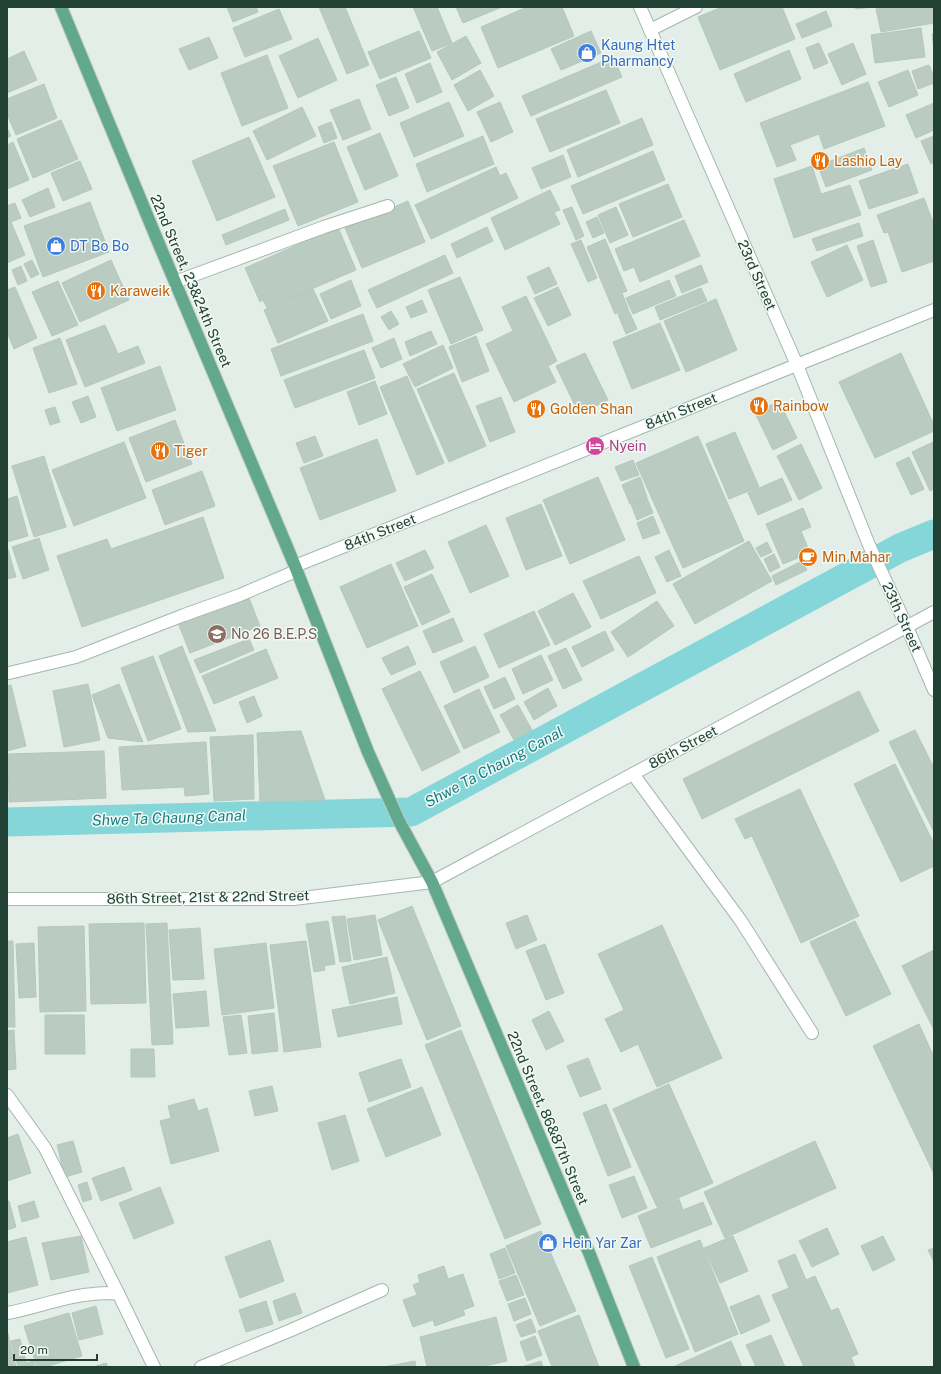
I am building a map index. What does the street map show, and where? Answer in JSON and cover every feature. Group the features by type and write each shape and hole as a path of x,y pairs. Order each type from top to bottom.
{"main road":[{"name":"22nd Street, 23&24th Street","path":"61,7 296,569 368,752"},
{"name":"22nd Street, 86&87th Street","path":"368,752 399,821 432,882 590,1255 634,1367"}],"street":[{"name":"23rd Street","path":"640,7 797,365 869,545"},
{"path":"650,30 696,7"},
{"path":"175,282 324,227 388,206"},
{"name":"84th Street","path":"9,673 76,657 240,595 296,569 934,310"},
{"name":"23th Street","path":"869,545 934,690"},
{"name":"86th Street","path":"432,882 934,612"},
{"path":"633,774 741,921 812,1034"},
{"name":"86th Street, 21st & 22nd Street","path":"7,899 294,899 432,882"},
{"path":"7,1095 45,1148 154,1367"},
{"path":"201,1367 289,1332 382,1290"},
{"path":"7,1313 26,1310 60,1300 92,1294 118,1293"}],"building":[{"path":"227,7 256,7 258,12 233,22"},
{"path":"319,7 345,7 369,65 347,74"},
{"path":"413,7 437,7 452,43 432,51"},
{"path":"456,7 502,7 463,23"},
{"path":"527,7 562,7 574,36 498,68 481,27"},
{"path":"722,7 782,7 795,39 720,70 698,17"},
{"path":"855,7 872,7 856,9"},
{"path":"887,7 934,7 934,23 881,32 876,9"},
{"path":"279,9 292,39 245,57 233,28"},
{"path":"826,11 832,26 802,38 796,24"},
{"path":"921,28 925,57 875,63 871,35"},
{"path":"419,31 431,58 380,79 368,52"},
{"path":"591,31 601,53 561,70 551,49"},
{"path":"932,34 934,34 934,49"},
{"path":"466,36 481,63 452,80 437,52"},
{"path":"209,37 218,58 189,70 179,49"},
{"path":"318,38 337,80 298,98 279,56"},
{"path":"819,43 828,63 814,69 806,48"},
{"path":"853,43 866,74 842,85 828,54"},
{"path":"789,50 801,79 746,102 734,74"},
{"path":"24,51 37,80 7,93 7,59"},
{"path":"267,55 288,108 242,126 221,73"},
{"path":"613,57 622,77 531,116 522,96"},
{"path":"430,63 442,92 417,103 405,74"},
{"path":"929,65 934,77 934,83 918,89 912,71"},
{"path":"480,70 494,96 468,111 454,85"},
{"path":"908,70 918,95 889,107 878,82"},
{"path":"396,77 409,108 389,116 376,85"},
{"path":"868,82 885,126 824,149 819,134 790,145 796,160 777,167 760,123"},
{"path":"44,84 57,118 16,135 7,114 7,99"},
{"path":"606,90 620,123 550,152 536,119"},
{"path":"359,99 371,129 343,140 330,110"},
{"path":"449,102 464,136 414,157 400,123"},
{"path":"500,102 513,132 491,142 477,112"},
{"path":"934,103 934,130 916,138 906,115"},
{"path":"302,107 316,136 267,160 253,131"},
{"path":"642,118 653,145 578,177 567,150"},
{"path":"61,120 78,159 33,178 17,139"},
{"path":"331,122 337,138 324,143 318,127"},
{"path":"7,128 11,136 7,138"},
{"path":"380,133 398,176 365,190 347,147"},
{"path":"483,136 494,164 427,192 416,164"},
{"path":"934,136 934,162 931,164 921,141"},
{"path":"249,137 275,197 217,221 192,161"},
{"path":"13,142 29,180 7,189 7,145"},
{"path":"334,142 358,202 298,226 273,166"},
{"path":"864,148 872,170 826,187 818,166"},
{"path":"653,151 665,180 583,214 571,186"},
{"path":"563,155 571,177 541,189 532,168"},
{"path":"80,161 92,189 63,201 51,173"},
{"path":"908,164 918,193 869,209 859,181"},
{"path":"812,166 821,194 850,185 861,215 794,238 774,179"},
{"path":"496,167 500,176 506,173 518,198 431,239 415,205"},
{"path":"668,184 682,217 633,237 619,204"},
{"path":"48,188 55,207 30,217 22,200"},
{"path":"550,190 560,210 554,212 560,224 505,250 491,218"},
{"path":"924,198 934,225 934,261 902,272 888,232 884,233 877,215"},
{"path":"408,201 425,242 362,268 345,228"},
{"path":"90,202 109,252 43,277 24,226"},
{"path":"15,203 21,218 11,222 25,255 7,263 7,206"},
{"path":"572,207 584,236 576,240 563,210"},
{"path":"616,207 628,235 610,243 598,215"},
{"path":"285,209 289,220 226,245 222,235"},
{"path":"597,217 604,233 593,238 586,222"},
{"path":"684,220 700,256 640,282 634,267 624,271 615,249"},
{"path":"859,223 863,236 817,251 812,239"},
{"path":"338,227 356,270 267,308 263,300 260,302 245,268"},
{"path":"487,227 493,241 457,258 451,244"},
{"path":"605,239 627,291 622,293 628,308 615,314 587,247"},
{"path":"581,240 597,278 588,282 571,244"},
{"path":"873,240 887,282 871,287 857,246"},
{"path":"847,245 863,280 827,297 811,262"},
{"path":"445,255 453,273 377,308 368,290"},
{"path":"32,260 39,274 31,278 24,264"},
{"name":"Karaweik","path":"111,260 129,300 80,322 62,283"},
{"path":"701,265 708,282 682,293 675,276"},
{"path":"21,266 27,281 18,285 12,270"},
{"path":"549,267 557,284 535,294 527,277"},
{"path":"460,277 483,330 451,344 428,290"},
{"path":"351,280 361,306 331,319 320,294"},
{"path":"669,280 676,296 633,314 626,298"},
{"path":"58,281 78,325 52,336 32,292"},
{"path":"15,287 37,338 14,349 7,332 7,290"},
{"path":"558,287 571,315 548,326 534,298"},
{"path":"701,288 707,301 660,320 655,307"},
{"path":"313,289 328,321 278,343 264,310"},
{"path":"526,296 557,361 548,366 556,382 514,402 486,344 513,331 502,307"},
{"path":"716,299 737,350 686,372 664,321"},
{"path":"422,300 427,312 411,318 406,307"},
{"path":"628,309 637,329 626,334 618,314"},
{"path":"391,311 399,324 389,330 381,317"},
{"path":"363,314 373,341 281,376 271,349"},
{"path":"660,323 680,370 632,389 613,342"},
{"path":"105,325 118,354 138,346 145,363 85,387 66,340"},
{"path":"431,331 437,344 410,356 405,342"},
{"path":"476,336 489,371 462,382 449,347"},
{"path":"60,338 77,384 49,393 33,348"},
{"path":"394,338 402,359 381,368 372,348"},
{"path":"443,345 453,368 415,387 403,364"},
{"path":"364,350 375,378 295,408 284,380"},
{"path":"585,353 608,400 579,414 556,366"},
{"path":"901,353 934,425 934,431 875,458 839,382"},
{"path":"160,366 176,410 117,431 101,388"},
{"path":"454,373 486,446 449,462 417,389"},
{"path":"407,376 444,463 417,475 380,387"},
{"path":"375,381 387,414 359,425 347,392"},
{"path":"88,396 96,417 81,423 72,402"},
{"path":"501,397 515,432 490,442 476,406"},
{"path":"779,401 797,438 773,450 755,413"},
{"path":"55,407 60,422 50,425 45,410"},
{"name":"Tiger","path":"175,420 192,464 146,482 129,438"},
{"path":"735,432 759,487 729,499 706,444"},
{"path":"315,436 323,456 304,463 296,443"},
{"path":"698,436 744,541 683,568 636,463"},
{"path":"377,439 396,491 320,520 300,468"},
{"path":"124,442 146,498 74,526 52,470"},
{"path":"933,442 934,489 930,491 912,452"},
{"path":"801,444 822,488 799,500 777,456"},
{"path":"44,456 66,527 34,537 12,466"},
{"path":"909,457 924,489 911,495 896,463"},
{"path":"633,460 639,475 621,481 615,467"},
{"path":"202,471 215,506 165,525 152,490"},
{"path":"598,477 625,540 570,564 543,500"},
{"path":"640,477 647,497 630,504 622,485"},
{"path":"782,478 792,500 758,515 748,493"},
{"path":"17,496 28,536 7,542 7,499"},
{"path":"647,498 653,513 637,520 631,504"},
{"path":"541,504 562,556 526,570 506,518"},
{"path":"803,508 811,527 801,531 810,553 783,564 766,524"},
{"path":"653,516 660,533 643,539 637,523"},
{"path":"203,517 224,578 82,627 57,556 107,539 111,549"},
{"path":"486,525 509,576 470,593 448,542"},
{"path":"39,538 49,570 23,579 12,547"},
{"path":"749,541 772,581 695,624 673,584"},
{"path":"767,542 772,552 761,557 756,548"},
{"path":"7,546 16,577 7,579"},
{"path":"425,550 434,568 405,581 396,563"},
{"path":"669,550 681,576 667,582 655,557"},
{"path":"774,554 780,567 770,572 764,559"},
{"path":"639,556 656,593 601,619 583,581"},
{"path":"802,561 807,570 776,585 772,576"},
{"path":"391,564 418,626 367,648 340,587"},
{"path":"432,574 450,612 422,625 404,587"},
{"path":"573,593 591,627 555,645 538,611"},
{"path":"249,598 260,626 190,653 179,625"},
{"path":"657,601 674,626 628,657 611,632"},
{"path":"534,611 550,645 499,668 484,634"},
{"path":"453,618 463,641 433,653 423,631"},
{"path":"605,631 614,650 582,667 572,647"},
{"path":"249,639 254,650 200,673 194,660"},
{"path":"182,646 216,731 188,732 159,656"},
{"path":"408,646 416,664 391,675 382,658"},
{"path":"475,646 489,677 454,693 440,662"},
{"path":"566,648 582,680 563,689 548,656"},
{"path":"266,649 278,678 214,704 202,676"},
{"path":"541,655 553,680 523,694 512,669"},
{"path":"153,656 181,729 148,741 121,668"},
{"path":"420,671 460,752 422,771 382,689"},
{"path":"505,677 515,699 494,709 484,687"},
{"path":"88,684 100,740 64,747 53,691"},
{"path":"119,684 143,742 108,738 92,695"},
{"path":"11,685 26,746 7,751 7,686"},
{"path":"548,688 557,706 534,720 524,702"},
{"path":"479,689 500,732 464,749 444,706"},
{"path":"859,691 879,731 702,819 683,779"},
{"path":"254,696 262,716 247,723 239,702"},
{"path":"518,705 532,730 514,740 500,715"},
{"path":"915,730 934,768 934,832 889,742"},
{"path":"301,731 325,800 260,802 257,733"},
{"path":"253,735 254,799 214,801 210,737"},
{"path":"206,742 209,794 185,796 184,787 122,790 119,747"},
{"path":"104,751 106,798 9,802 8,754"},
{"path":"895,764 934,844 934,866 901,882 854,784"},
{"path":"800,789 859,916 801,943 752,836 745,839 735,819"},
{"path":"412,906 461,1026 427,1040 378,920"},
{"path":"375,915 382,955 354,960 347,919"},
{"path":"527,915 537,940 516,949 506,923"},
{"path":"345,916 351,961 340,962 332,917"},
{"path":"328,921 335,964 324,966 325,970 314,972 306,924"},
{"path":"855,921 891,994 846,1016 810,942"},
{"path":"144,923 146,1003 91,1004 89,924"},
{"path":"167,923 173,1044 152,1045 146,924"},
{"path":"662,925 722,1058 657,1087 638,1044 621,1052 605,1019 624,1010 598,954"},
{"path":"84,926 86,1011 40,1012 38,927"},
{"path":"200,928 204,979 173,980 169,930"},
{"path":"7,941 13,941 15,1027 7,1027"},
{"path":"306,941 321,1047 284,1052 270,945"},
{"path":"34,943 36,997 19,998 16,944"},
{"path":"266,943 274,1008 222,1015 214,949"},
{"path":"545,944 564,993 546,1000 526,951"},
{"path":"934,950 934,1030 902,966"},
{"path":"387,957 395,993 350,1004 342,967"},
{"path":"206,991 209,1026 176,1028 173,994"},
{"path":"397,997 402,1024 338,1037 332,1010"},
{"path":"549,1011 564,1041 546,1050 532,1020"},
{"path":"274,1013 278,1051 252,1054 248,1016"},
{"path":"45,1015 84,1015 85,1054 45,1054"},
{"path":"241,1015 247,1053 229,1055 223,1017"},
{"path":"919,1024 934,1057 934,1174 873,1046"},
{"path":"14,1030 16,1069 7,1070 7,1031"},
{"path":"461,1030 541,1224 505,1239 425,1045"},
{"path":"131,1049 154,1049 155,1077 131,1077"},
{"path":"588,1058 601,1089 580,1097 567,1066"},
{"path":"401,1059 411,1087 369,1102 359,1073"},
{"path":"669,1084 713,1183 657,1207 613,1109"},
{"path":"272,1086 278,1111 255,1116 249,1091"},
{"path":"422,1087 441,1135 386,1157 367,1109"},
{"path":"194,1099 198,1111 207,1108 219,1151 171,1164 160,1121 171,1118 168,1106"},
{"path":"606,1104 631,1167 608,1176 583,1113"},
{"path":"345,1115 359,1161 332,1170 318,1123"},
{"path":"18,1134 31,1173 7,1181 7,1138"},
{"path":"73,1141 82,1172 65,1177 57,1145"},
{"path":"815,1141 836,1188 725,1238 704,1192"},
{"path":"124,1167 132,1190 101,1201 92,1178"},
{"path":"634,1176 647,1208 622,1218 609,1185"},
{"path":"87,1182 92,1199 83,1202 78,1185"},
{"path":"160,1187 174,1223 134,1239 119,1203"},
{"path":"679,1199 683,1210 703,1202 712,1224 651,1248 638,1216"},
{"path":"7,1201 9,1201 16,1227 7,1230"},
{"path":"34,1201 39,1217 22,1222 18,1206"},
{"path":"827,1228 839,1254 812,1267 799,1241"},
{"path":"541,1231 576,1311 540,1326 506,1246"},
{"path":"81,1236 89,1272 51,1280 42,1243"},
{"path":"733,1236 748,1271 720,1283 704,1248"},
{"path":"883,1236 895,1260 873,1271 861,1246"},
{"path":"26,1237 38,1285 7,1293 7,1242"},
{"path":"270,1240 284,1281 240,1298 225,1257"},
{"path":"700,1240 738,1334 695,1352 657,1257"},
{"path":"505,1248 515,1273 499,1279 490,1254"},
{"path":"934,1248 934,1262 928,1250"},
{"path":"795,1254 806,1280 815,1276 831,1311 838,1308 858,1354 851,1357 855,1367 804,1367 772,1295 789,1288 778,1261"},
{"path":"652,1257 689,1349 666,1358 629,1266"},
{"path":"444,1266 448,1279 463,1274 474,1306 463,1310 465,1315 435,1326 433,1320 413,1327 403,1300 417,1295 413,1285 420,1282 418,1275"},
{"path":"516,1275 524,1295 507,1301 499,1281"},
{"path":"295,1293 302,1313 279,1321 273,1301"},
{"path":"759,1295 770,1321 741,1334 730,1307"},
{"path":"525,1298 531,1314 514,1321 508,1304"},
{"path":"266,1301 273,1324 246,1332 239,1310"},
{"path":"96,1306 103,1334 79,1340 72,1313"},
{"path":"69,1313 82,1356 45,1367 37,1367 24,1326"},
{"path":"579,1315 599,1367 552,1367 538,1331"},
{"path":"496,1317 507,1361 481,1367 427,1367 420,1337"},
{"path":"531,1319 536,1332 521,1337 516,1325"},
{"path":"7,1330 16,1367 7,1367"},
{"path":"771,1335 785,1367 756,1367 746,1345"},
{"path":"535,1336 542,1355 527,1361 520,1342"},
{"path":"20,1339 26,1363 34,1361 35,1367 18,1367 11,1341"},
{"path":"731,1341 742,1367 675,1367 675,1366"},
{"path":"415,1361 416,1367 384,1367"},
{"path":"541,1361 543,1367 521,1367"},
{"path":"106,1363 108,1367 93,1367"}],"waterway":[{"name":"Shwe Ta Chaung Canal","path":"7,822 411,812 900,548 934,534"}],"place":[{"name":"Kaung Htet Pharmancy","path":"587,53"},
{"name":"Lashio Lay","path":"820,161"},
{"name":"DT Bo Bo","path":"56,246"},
{"name":"Karaweik","path":"96,291"},
{"name":"Rainbow","path":"759,406"},
{"name":"Golden Shan","path":"536,409"},
{"name":"Nyein","path":"595,446"},
{"name":"Tiger","path":"160,451"},
{"name":"Min Mahar","path":"808,557"},
{"name":"No 26 B.E.P.S","path":"217,634"},
{"name":"Hein Yar Zar","path":"548,1243"}]}
